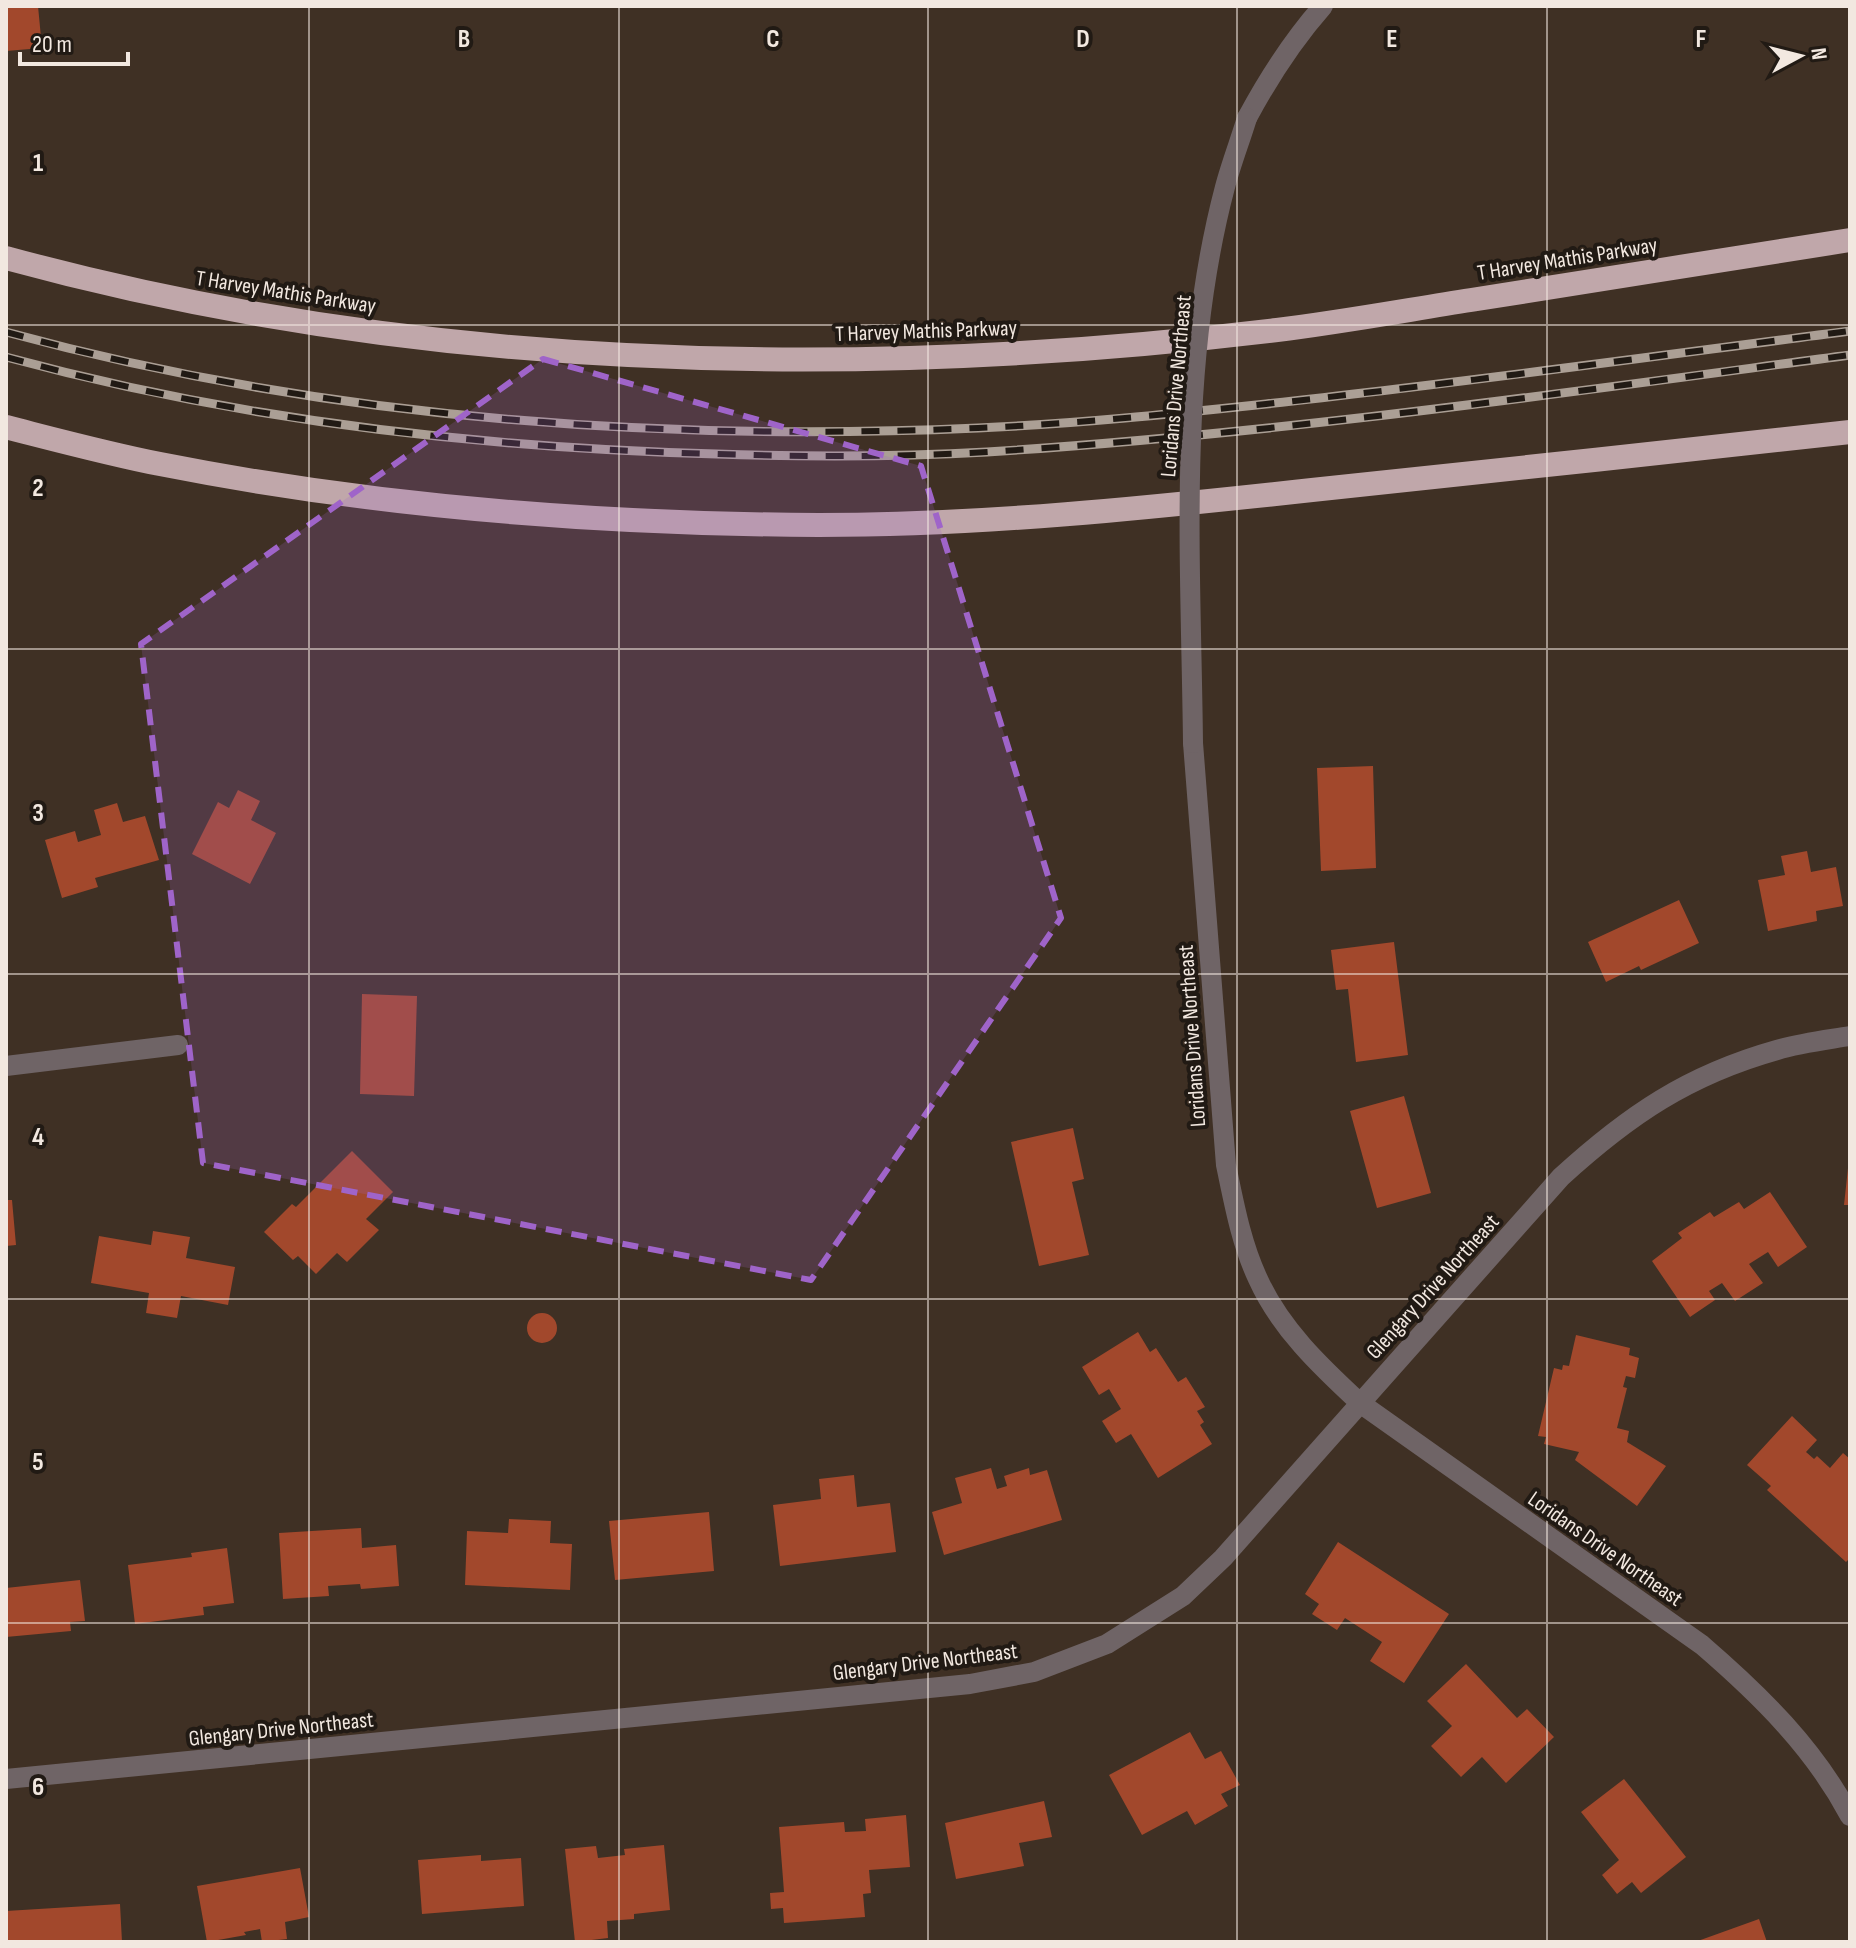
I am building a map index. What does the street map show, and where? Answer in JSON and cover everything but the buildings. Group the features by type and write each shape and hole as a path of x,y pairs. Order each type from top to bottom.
{"highway":[{"name":"T Harvey Mathis Parkway","path":"6,258 191,303 351,329 500,347 820,361 994,355 1280,330 1850,240"},
{"path":"6,427 159,464 360,496 502,512 655,521 821,525 987,520 1169,506 1850,432"}],"street":[{"name":"Loridans Drive Northeast","path":"1323,6 1271,72 1247,118 1225,188 1198,346 1191,442 1189,555 1193,743 1223,1137 1239,1222 1258,1279 1286,1326 1321,1367 1360,1403 1702,1645 1753,1689 1799,1739 1850,1816"},
{"name":"Glengary Drive Northeast","path":"6,1779 970,1684 1034,1672 1107,1644 1183,1596 1223,1558 1561,1177 1601,1141 1646,1107 1710,1073 1779,1049 1850,1036"},
{"path":"6,1066 178,1045"}],"highlighted area":[{"path":"543,359 921,466 1061,918 811,1280 203,1163 141,644"}],"railway":[{"path":"6,332 125,361 245,385 366,404 488,418 611,426 733,431 856,431 1014,426 1194,411 1412,387 1850,331"},
{"path":"6,357 181,398 358,427 627,451 852,456 987,452 1203,435 1419,411 1850,355"}]}
